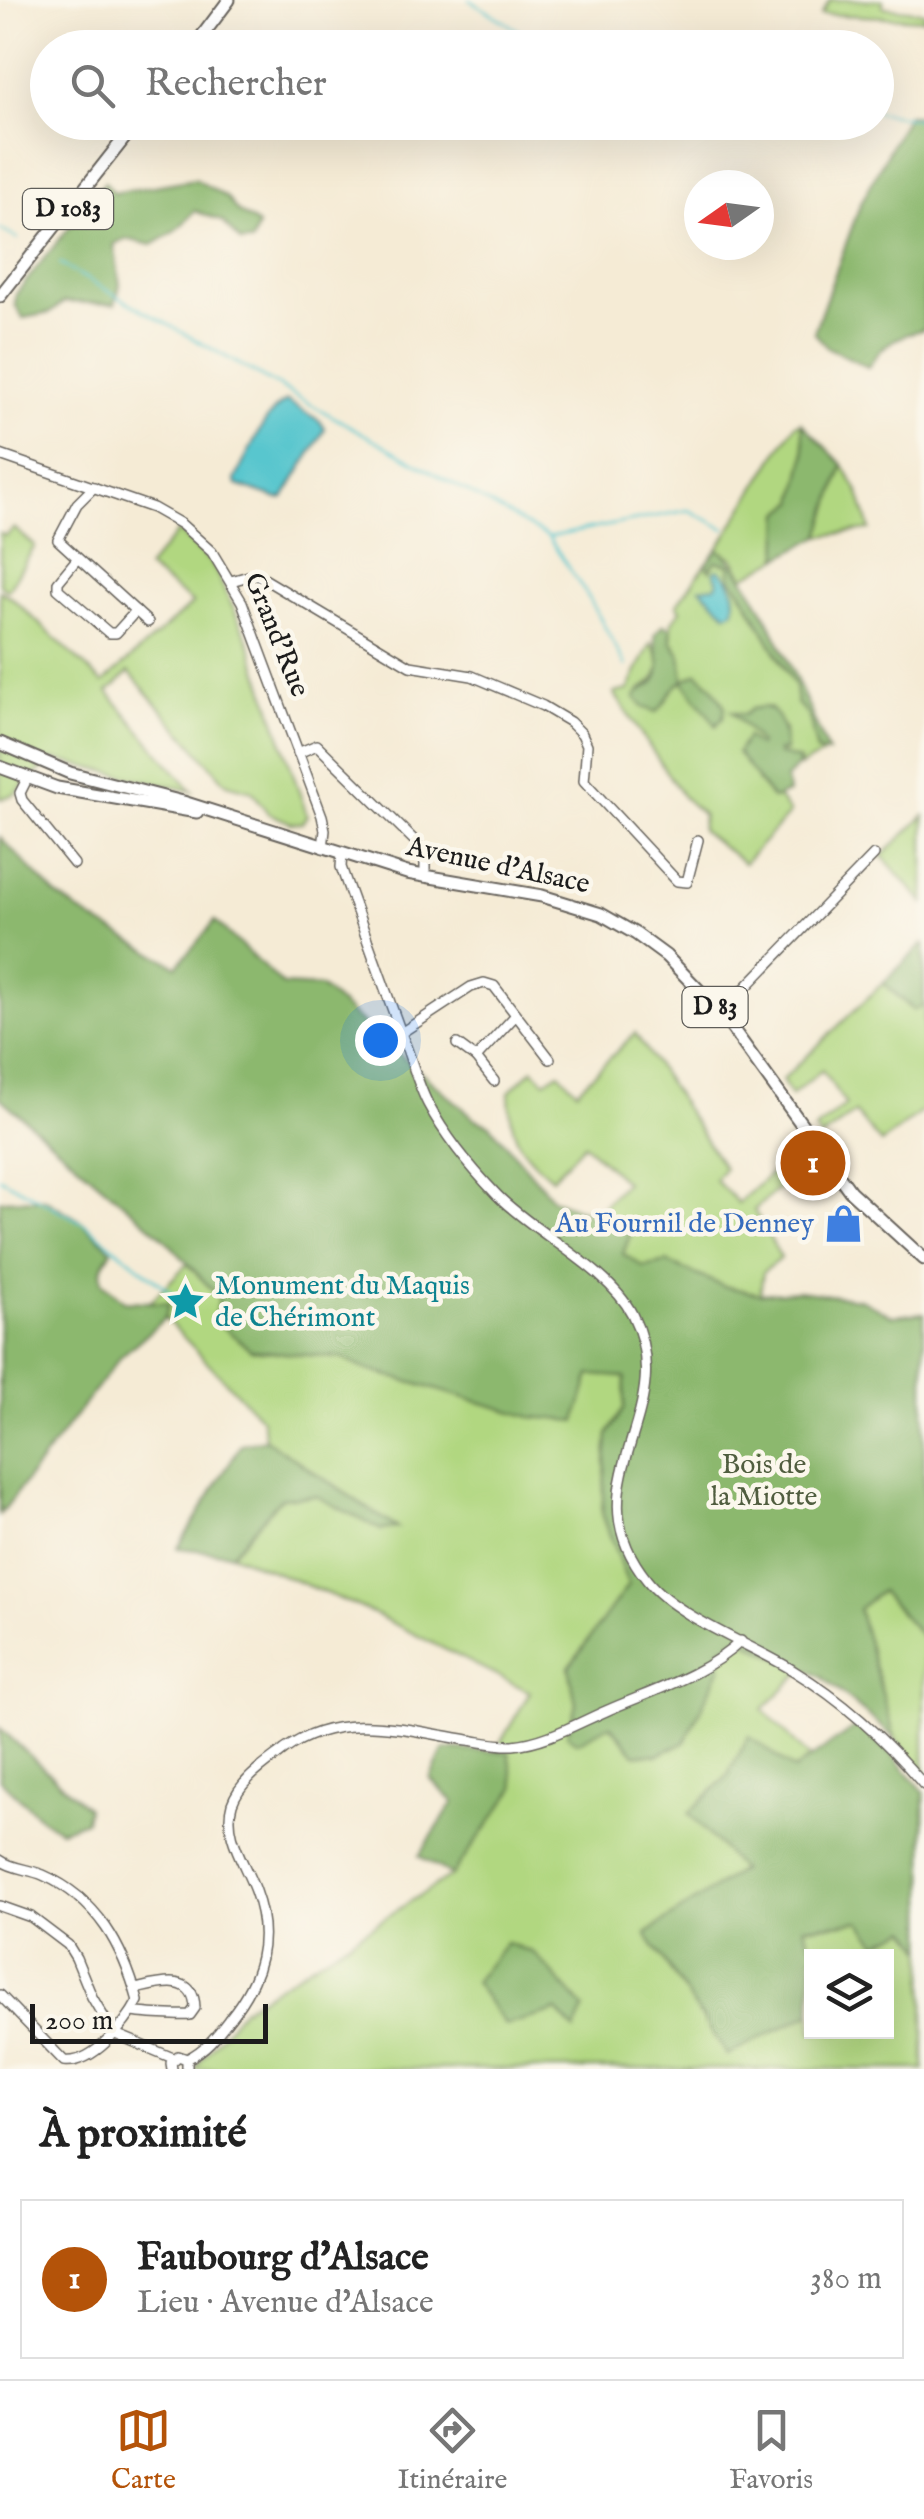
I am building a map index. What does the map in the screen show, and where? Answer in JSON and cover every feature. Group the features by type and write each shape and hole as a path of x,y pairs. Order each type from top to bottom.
{"main road":[{"path":"206,30 229,0"},
{"name":"D 1083","path":"0,296 123,140"},
{"name":"Avenue d'Alsace","path":"0,743 70,774 183,802 425,877 542,896 600,914 636,934 666,956 720,1013 850,1191 924,1258"},
{"name":"D 83","path":"0,767 27,779"},
{"name":"Avenue d'Alsace","path":"27,779 57,788 216,814"}],"street":[{"name":"Grand'Rue","path":"0,455 153,508 181,524 212,552 232,580 322,816 323,848"},
{"path":"94,487 76,504 58,537 60,544 148,622"},
{"path":"77,559 58,582 58,588 108,633 116,634 136,610"},
{"path":"232,580 256,574 399,661 472,676 543,706 570,722 587,745 584,781 677,881 688,882 698,840"},
{"path":"298,753 317,745 425,851 425,877"},
{"path":"27,779 20,792 22,800 74,864"},
{"path":"342,854 341,867 428,1104 465,1157 521,1218 616,1292 632,1314 642,1340 647,1382 618,1490 618,1517 626,1550 656,1590 848,1707 893,1748 924,1785"},
{"path":"720,1013 874,856"},
{"path":"401,1033 471,987 484,983 494,986 550,1058"},
{"path":"476,1058 515,1016"},
{"path":"457,1044 476,1058 494,1081"},
{"path":"0,1906 31,1917 68,1945 113,2032 173,2064 178,2056 187,2064 206,2050 248,1995 260,1968 262,1911 238,1852 230,1814 240,1789 262,1767 299,1739 334,1726 370,1725 496,1744 535,1740 704,1668 740,1641"},
{"path":"0,1860 44,1876 76,1896 116,1939 138,2001 133,2012 90,2055 74,2062 64,2061 0,1995"},
{"path":"133,2012 180,2016 190,2015 195,2008 192,1995 174,1981 135,1989"}],"green space":[{"path":"830,0 883,0 883,7 924,12 924,19 821,14"},
{"path":"907,115 924,116 924,329 891,342 868,367 827,347 814,332 860,205"},
{"path":"195,179 226,197 237,211 258,225 252,242 241,242 222,221 195,211 176,231 152,245 126,239 114,244 120,285 115,304 64,302 50,313 23,318 15,305 16,294 105,182 113,193"},
{"path":"802,423 805,456 795,502 781,513 779,558 744,577 734,559 718,549 785,440 796,424"},
{"path":"802,423 843,465 820,536 779,558 781,513 795,502 805,456"},
{"path":"843,465 859,493 870,530 820,536"},
{"path":"14,528 35,546 8,590 0,585 0,533 6,536"},
{"path":"178,531 212,564 248,639 307,815 302,823 291,823 268,813 252,791 227,784 129,672 108,692 192,791 52,759 15,794 0,799 0,591 103,683 193,603 147,568"},
{"path":"718,549 733,563 764,612 828,752 817,752 809,717 797,703 795,686 730,577 730,565 716,561 709,570 706,564"},
{"path":"716,561 731,565 730,577 795,687 797,703 809,716 818,752 825,753 799,767 799,760 778,755 777,750 785,750 784,729 769,707 751,709 744,715 732,712 760,743 758,746 747,738 757,781 773,799 778,797 790,813 744,863 701,830 703,815 683,797 614,693 628,690 651,643 659,670 653,681 640,690 664,700 680,662 671,641 672,622 681,610 677,604 706,564 710,570","holes":["697,673 711,685 725,707 717,725 684,681"]},
{"path":"663,625 671,628 671,641 681,656 684,680 697,673 711,685 725,707 723,718 716,725 683,681 656,712 643,707 635,697 657,677 660,665 655,634"},
{"path":"763,707 774,713 781,724 785,751 778,754 796,759 799,764 786,779 788,793 773,799 737,753 747,737 758,746 760,743 732,712 744,715"},
{"path":"924,816 924,903 882,856"},
{"name":"Bois de la Miotte","path":"0,837 56,895 177,966 215,921 283,985 320,987 476,1119 490,1125 553,1199 632,1230 623,1254 644,1267 667,1262 723,1286 760,1294 797,1291 860,1299 893,1316 924,1313 924,1639 881,1591 858,1609 895,1738 822,1677 739,1638 719,1649 721,1667 685,1742 658,1755 635,1754 610,1725 577,1742 567,1735 576,1704 569,1667 628,1585 602,1513 608,1435 624,1408 625,1377 590,1375 576,1421 531,1417 362,1368 343,1358 251,1350 214,1320 219,1297 163,1237 0,1098"},
{"path":"924,943 924,1005 914,1010 883,983"},
{"path":"883,983 913,1010 924,1005 924,1110 881,1143 855,1113 821,1138 815,1130 846,1105 822,1070 791,1096 782,1080"},
{"path":"635,1033 724,1168 715,1180 738,1203 797,1150 809,1162 754,1210 781,1258 763,1272 760,1294 723,1286 667,1262 644,1267 622,1254 631,1230 593,1217 625,1182 584,1144 552,1178 518,1141 509,1092 533,1069 545,1081 559,1072 577,1091"},
{"path":"45,1199 81,1221 112,1250 101,1269 102,1282 124,1301 169,1303 165,1318 121,1356 0,1515 0,1200"},
{"path":"187,1264 219,1297 251,1350 343,1358 362,1368 531,1417 590,1374 625,1376 624,1408 608,1435 602,1513 629,1585 569,1667 577,1741 610,1724 635,1754 658,1755 719,1649 739,1638 803,1670 763,1709 810,1758 794,1770 749,1737 726,1778 690,1813 741,1870 646,1934 727,2055 804,2016 804,2039 894,2039 894,1949 814,1949 803,1928 861,1921 908,1929 924,1949 924,2069 194,2069 242,2009 452,1875 509,1753 495,1752 530,1692 364,1609 231,1554 281,1498 316,1495 381,1530 396,1527 265,1439 262,1419 165,1318 169,1303 150,1302","holes":["507,1943 534,1953 575,2031 557,2011 475,1981"]},
{"path":"265,1439 397,1528 381,1530 316,1496 281,1498 231,1554 178,1548 241,1444"},
{"path":"881,1591 924,1639 924,1776 895,1738 858,1609"},
{"path":"858,1725 892,1754 924,1792 924,1949 908,1929 878,1943 860,1921 803,1927 814,1949 804,1949 804,2016 727,2055 646,1934 741,1870 689,1813 726,1778 749,1736 794,1770"},
{"path":"0,1728 87,1808 85,1821 60,1830 0,1780"},
{"path":"444,1749 509,1752 515,1788 452,1875 419,1856 454,1802 430,1779"},
{"path":"506,1943 534,1953 584,2008 575,2031 557,2011 505,2025 474,1982"}],"water":[{"path":"287,401 320,421 325,429 284,498 278,499 237,485 235,480 263,425"},
{"path":"718,569 734,592 734,610 727,614 700,588 715,586 718,582 714,572"}],"waterway":[{"path":"470,0 518,30"},
{"path":"894,115 924,120"},
{"path":"0,229 18,239"},
{"path":"60,264 548,537 589,598 626,666"},
{"path":"549,537 689,510 725,529"},
{"path":"0,1178 85,1224 172,1293"}],"place":[{"name":"Faubourg d'Alsace","path":"813,1163"},
{"name":"Au Fournil de Denney","path":"844,1224"},
{"name":"Monument du Maquis de Chérimont","path":"185,1302"}]}
